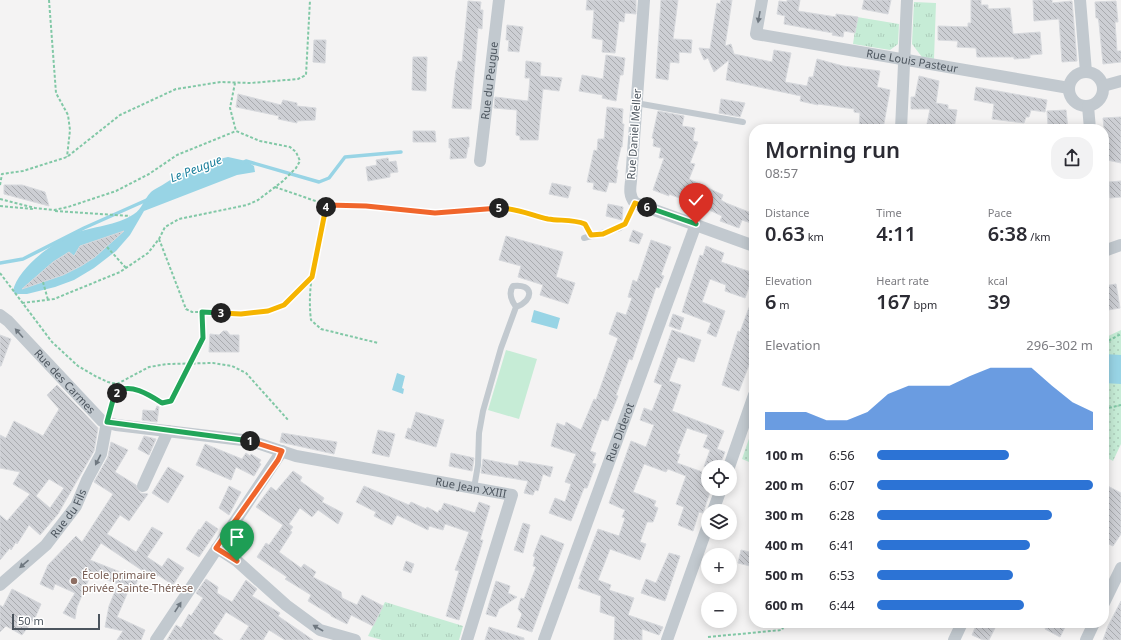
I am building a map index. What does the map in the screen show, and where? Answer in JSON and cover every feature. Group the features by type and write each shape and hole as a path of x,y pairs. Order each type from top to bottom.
{"street":[{"name":"Rue du Peugue","path":"480,160 499,0"},
{"name":"Rue Daniel Meller","path":"635,203 630,195 644,0"},
{"name":"Rue Louis Pasteur","path":"762,0 756,34 1069,88"},
{"path":"901,124 907,0"},
{"path":"1080,0 1086,72"},
{"path":"1086,72 1099,78 1103,86 1101,97 1093,105 1088,106 1076,103 1072,99 1069,88 1070,83 1076,75 1086,72"},
{"path":"1103,86 1121,81"},
{"path":"1088,106 1090,124"},
{"path":"635,203 749,244"},
{"name":"Rue Diderot","path":"544,640 696,224"},
{"path":"1109,249 1121,245"},
{"name":"Rue des Carmes","path":"0,315 8,321 97,418 107,422 252,441 282,451"},
{"path":"731,460 749,410"},
{"name":"Rue du Fils","path":"0,585 46,545 73,511 101,454 107,422"},
{"path":"143,486 168,431"},
{"path":"156,640 216,548 278,460 282,451"},
{"name":"Rue Jean XXIII","path":"282,451 296,456 512,495 467,640"},
{"path":"667,640 703,540"},
{"path":"216,548 237,561 286,605 320,630 355,640"},
{"path":"1109,593 1121,568"},
{"path":"954,640 960,628"},
{"path":"1086,640 1092,628"}],"lane":[{"path":"636,103 744,122"},
{"path":"584,238 591,235 603,234 625,224 635,203"},
{"path":"474,488 478,465 479,433 483,411 501,348 516,307"}],"path":[{"path":"49,0 56,93 68,115 70,130 67,157"},
{"path":"0,185 2,174 24,171 67,157 120,115 176,89 221,82 235,83 298,79 306,75 310,0"},
{"path":"235,83 230,108 236,131"},
{"path":"0,199 35,208 54,210 68,207 116,191 149,174 177,155 236,131 260,141 290,147 296,152 300,161 285,180 258,200 247,205 179,220 165,227 159,239 148,253 126,268 61,296 48,300 22,303"},
{"path":"275,187 327,205 366,206 435,213 506,208 527,212 547,219 579,222 585,224 591,235"},
{"path":"327,205 312,277 309,303 311,320 321,329 378,343"},
{"path":"0,206 130,216"},
{"path":"159,239 186,309 192,312 241,314 268,311 284,305 312,277"},
{"path":"107,247 126,268"},
{"path":"0,273 52,342 78,366 108,382 116,384 149,367 192,362 232,366 246,373 289,421"},
{"path":"43,282 48,300"},
{"path":"107,422 113,400 122,389 137,390 162,403 171,401 203,338 202,312"},
{"path":"1109,340 1121,334"},
{"path":"1109,408 1121,405"},
{"path":"708,637 782,630 783,628"}],"green space":[{"path":"914,2 936,3 934,59 922,57 912,44"},
{"path":"857,17 899,24 898,44 890,50 853,44"},
{"path":"1121,330 1121,444 1113,461 1109,459 1109,336"},
{"path":"506,350 537,359 519,419 488,410"},
{"path":"749,439 749,462 742,459"},
{"path":"385,602 463,626 459,640 382,640 368,636"}],"water":[{"path":"228,157 246,161 254,166 255,172 237,175 144,211 130,235 116,251 94,268 74,280 55,287 27,294 15,294 13,291 21,274 28,265 56,243 80,231 127,218 137,212 154,190 194,168"},
{"path":"534,310 560,318 557,329 531,322"},
{"path":"1109,354 1121,355 1121,384 1109,383"},
{"path":"397,373 405,376 402,388 404,389 403,394 392,390"}],"building":[{"path":"587,0 636,0 636,14 625,13 624,22 619,21 615,53 602,52 603,40 592,38 594,10 586,10"},
{"path":"661,0 678,0 673,39 692,40 691,53 679,52 679,63 670,62 668,80 656,78"},
{"path":"721,0 732,0 725,46 731,44 734,54 772,62 774,50 791,53 785,82 807,86 809,77 813,77 817,59 843,66 880,71 877,87 890,90 884,124 859,124 860,113 854,112 854,109 818,105 800,101 801,96 726,80 729,60 714,72 708,58 704,60 699,48 710,49 717,3 720,4"},
{"path":"787,0 800,0 798,11 836,17 836,14 858,17 855,33 844,31 843,37 832,35 833,33 784,24 785,16 777,14 779,1 787,2"},
{"path":"864,0 891,0 888,14 862,9"},
{"path":"971,0 981,0 981,5 988,5 988,9 1010,8 1013,34 1040,32 1042,54 1030,55 1030,58 1014,59 1014,57 977,57 976,48 957,47 958,41 938,40 938,26 968,27 968,23 971,23"},
{"path":"1033,0 1052,0 1052,3 1072,1 1077,61 1062,62 1059,19 1034,21"},
{"path":"468,1 481,2 480,10 483,10 482,29 478,28 471,109 452,108 456,70 458,61 462,62"},
{"path":"1116,1 1118,22 1115,22 1117,51 1121,51 1121,62 1103,64 1099,23 1098,18 1096,18 1095,2"},
{"path":"507,25 523,27 519,52 508,51 509,40 506,40"},
{"path":"314,40 326,40 325,63 313,62"},
{"path":"606,55 625,58 623,75 620,75 616,101 602,98 603,95 579,91 582,75 603,79"},
{"path":"413,57 427,57 426,91 412,90"},
{"path":"526,61 541,63 540,76 562,78 559,91 543,89 538,140 520,140 520,136 516,135 517,110 494,108 495,97 528,101 530,78 525,78"},
{"path":"919,76 939,81 936,103 948,105 948,109 957,110 955,124 927,124 930,109 911,109 911,97 915,97"},
{"path":"976,87 1047,100 1045,112 1031,110 1029,117 1026,117 1024,123 992,119 994,104 974,100"},
{"path":"238,94 281,105 283,100 297,103 297,106 316,108 315,120 297,121 297,123 278,119 279,116 236,107"},
{"path":"721,99 745,103 740,117 719,113"},
{"path":"607,107 623,109 622,124 624,124 622,147 616,170 618,170 616,183 609,182 606,192 593,189 594,183 587,182 594,150 597,151 598,139 604,139"},
{"path":"1066,110 1067,124 1048,124 1047,111"},
{"path":"658,111 684,116 682,126 695,128 693,141 698,142 690,163 695,164 689,179 723,195 721,200 726,203 749,212 749,222 742,220 739,228 720,221 722,216 707,209 669,194 669,196 653,190 664,158 659,158 661,148 653,146 654,139 652,138"},
{"path":"1121,117 1121,163 1109,160 1109,124 1104,124 1103,118"},
{"path":"413,131 435,131 436,142 413,142"},
{"path":"469,137 469,147 466,158 450,159 451,148 449,148 449,139"},
{"path":"388,158 389,162 396,161 398,172 390,173 390,177 368,181 366,167 377,165 376,160"},
{"path":"1121,181 1121,197 1110,198 1109,182"},
{"path":"552,183 571,187 568,198 549,194"},
{"path":"4,185 22,185 45,192 49,206 4,194"},
{"path":"608,204 623,207 622,220 606,216"},
{"path":"633,230 643,234 639,244 629,241"},
{"path":"124,231 95,257 81,266 63,275 22,289 53,262 69,252 74,256 80,246"},
{"path":"506,236 563,252 556,277 575,283 568,304 540,295 543,285 518,277 521,266 499,260"},
{"path":"651,240 671,247 661,275 664,276 659,288 656,287 632,360 629,359 616,395 618,396 608,421 602,419 590,451 596,453 592,463 596,464 587,488 584,488 571,521 549,513 555,498 565,502 571,484 565,482 576,454 551,446 557,423 565,426 566,422 581,430 594,399 596,400 618,338 609,334 617,312 626,315 632,298 628,297 633,280 637,282"},
{"path":"706,246 724,253 721,262 749,271 749,287 745,298 725,291 726,285 710,279 702,302 725,311 716,337 707,333 711,323 682,312 700,255 703,256"},
{"path":"1116,284 1120,308 1109,310 1109,285"},
{"path":"749,308 749,365 739,391 722,385 738,331 740,332"},
{"path":"673,314 684,318 680,330 669,326"},
{"path":"672,330 701,340 694,362 678,357 669,381 681,385 672,411 724,431 717,449 725,452 722,460 706,460 710,450 703,447 708,435 687,428 677,454 680,454 677,463 701,472 701,496 709,496 706,504 701,504 701,512 699,512 693,531 678,525 684,507 676,504 686,476 668,469 666,472 644,464 633,492 656,501 654,506 658,508 653,522 647,522 640,542 646,544 640,560 610,549 598,580 611,585 609,590 634,598 628,615 663,627 659,635 642,629 642,640 614,640 615,617 600,612 601,596 578,588 581,579 579,579 598,529 619,536 625,518 622,517 625,510 609,503 631,441 646,447 654,425 640,420 644,408 652,411 662,385 654,382"},
{"path":"223,331 227,331 230,335 239,335 239,352 209,352 210,334 219,335"},
{"path":"0,335 11,339 1,366 0,366"},
{"path":"57,385 98,428 94,451 58,514 40,535 29,525 17,544 16,542 11,550 10,548 0,560 0,515 7,521 30,494 13,484 20,472 0,468 0,435 6,438 14,421 43,436 59,409 47,395","holes":["49,479 64,488 50,508 36,496"]},
{"path":"157,406 159,407 157,422 142,420 143,410 155,411"},
{"path":"416,412 444,420 436,447 405,438 408,428 411,429"},
{"path":"378,430 395,434 389,457 372,453"},
{"path":"282,433 337,442 334,454 280,442"},
{"path":"144,436 156,439 149,455 138,449"},
{"path":"111,442 128,450 115,472 136,485 140,493 148,494 129,521 120,515 107,534 136,552 152,527 163,533 147,557 162,567 168,558 184,568 173,585 158,575 155,579 101,543 90,560 138,579 134,589 130,587 117,617 145,630 141,640 117,640 123,631 105,627 109,606 118,584 91,574 77,607 75,619 63,613 75,593 55,584 53,590 40,584 48,565 76,536 82,542 113,494 94,482 108,457"},
{"path":"205,444 242,459 246,453 250,456 251,454 261,460 259,463 261,464 254,476 236,467 231,480 196,465"},
{"path":"451,453 474,458 472,471 449,466"},
{"path":"483,459 518,466 519,461 553,467 550,477 543,474 538,491 535,490 533,495 524,493 528,481 481,473"},
{"path":"168,467 184,476 168,503 152,493"},
{"path":"293,471 302,477 300,481 324,498 322,502 343,513 338,524 318,510 312,517 300,508 289,524 293,527 290,531 292,532 279,552 301,568 304,564 316,572 313,577 341,592 342,598 357,605 362,595 383,606 373,626 351,615 347,624 331,616 308,601 311,595 285,579 287,577 257,557 266,543 269,545 283,525 256,507 271,487 276,491"},
{"path":"229,486 241,492 229,515 219,508"},
{"path":"364,486 409,505 411,502 426,509 427,507 438,513 444,503 475,513 479,502 490,506 480,540 483,540 459,620 446,616 459,571 455,570 469,532 445,524 443,530 429,526 428,530 397,515 392,525 374,516 376,512 356,502"},
{"path":"1109,487 1121,493 1121,534 1113,546 1109,544"},
{"path":"206,521 218,529 199,557 186,549"},
{"path":"523,523 530,525 523,553 514,550"},
{"path":"541,535 564,544 532,632 517,627 522,614 518,609 521,598 524,599 536,567 533,566 535,557 533,556"},
{"path":"741,550 749,552 749,566 738,563"},
{"path":"669,553 680,556 665,601 641,593 646,579 656,583"},
{"path":"406,561 414,564 411,573 403,570"},
{"path":"206,579 218,587 217,593 232,602 246,580 257,589 252,596 280,613 278,616 313,640 285,640 269,630 263,640 240,640 249,626 226,612 213,633 223,640 167,640 176,625 181,628 189,614 191,616 203,598 196,593"},
{"path":"496,581 510,586 508,593 517,597 499,609 496,617 486,614"},
{"path":"12,589 41,604 35,618 22,635 6,626 0,632 0,605 3,607"},
{"path":"1121,601 1121,640 1103,640 1107,628 1109,628 1109,624"},
{"path":"489,627 524,638 524,640 485,640"},
{"path":"975,628 995,628 989,640 983,640 972,635"},
{"path":"1046,628 1064,628 1060,637"}],"waterway":[{"name":"Le Peugue","path":"242,163 246,161 319,182 329,178 345,157 401,152"},
{"name":"Le Peugue","path":"0,263 23,259 84,228 149,199"}],"place":[{"name":"École primaire privée Sainte-Thérèse","path":"74,581"}],"route":[{"path":"237,561 216,548 278,460 282,451 252,441 107,422 110,410 113,400 122,389 137,390 162,403 171,401 203,338 204,326 202,312 241,314 268,311 284,305 312,277 327,205 366,206 435,213 506,208 527,212 547,219 579,222 585,224 591,235 603,234 620,228 625,224 635,203 696,224"}]}
